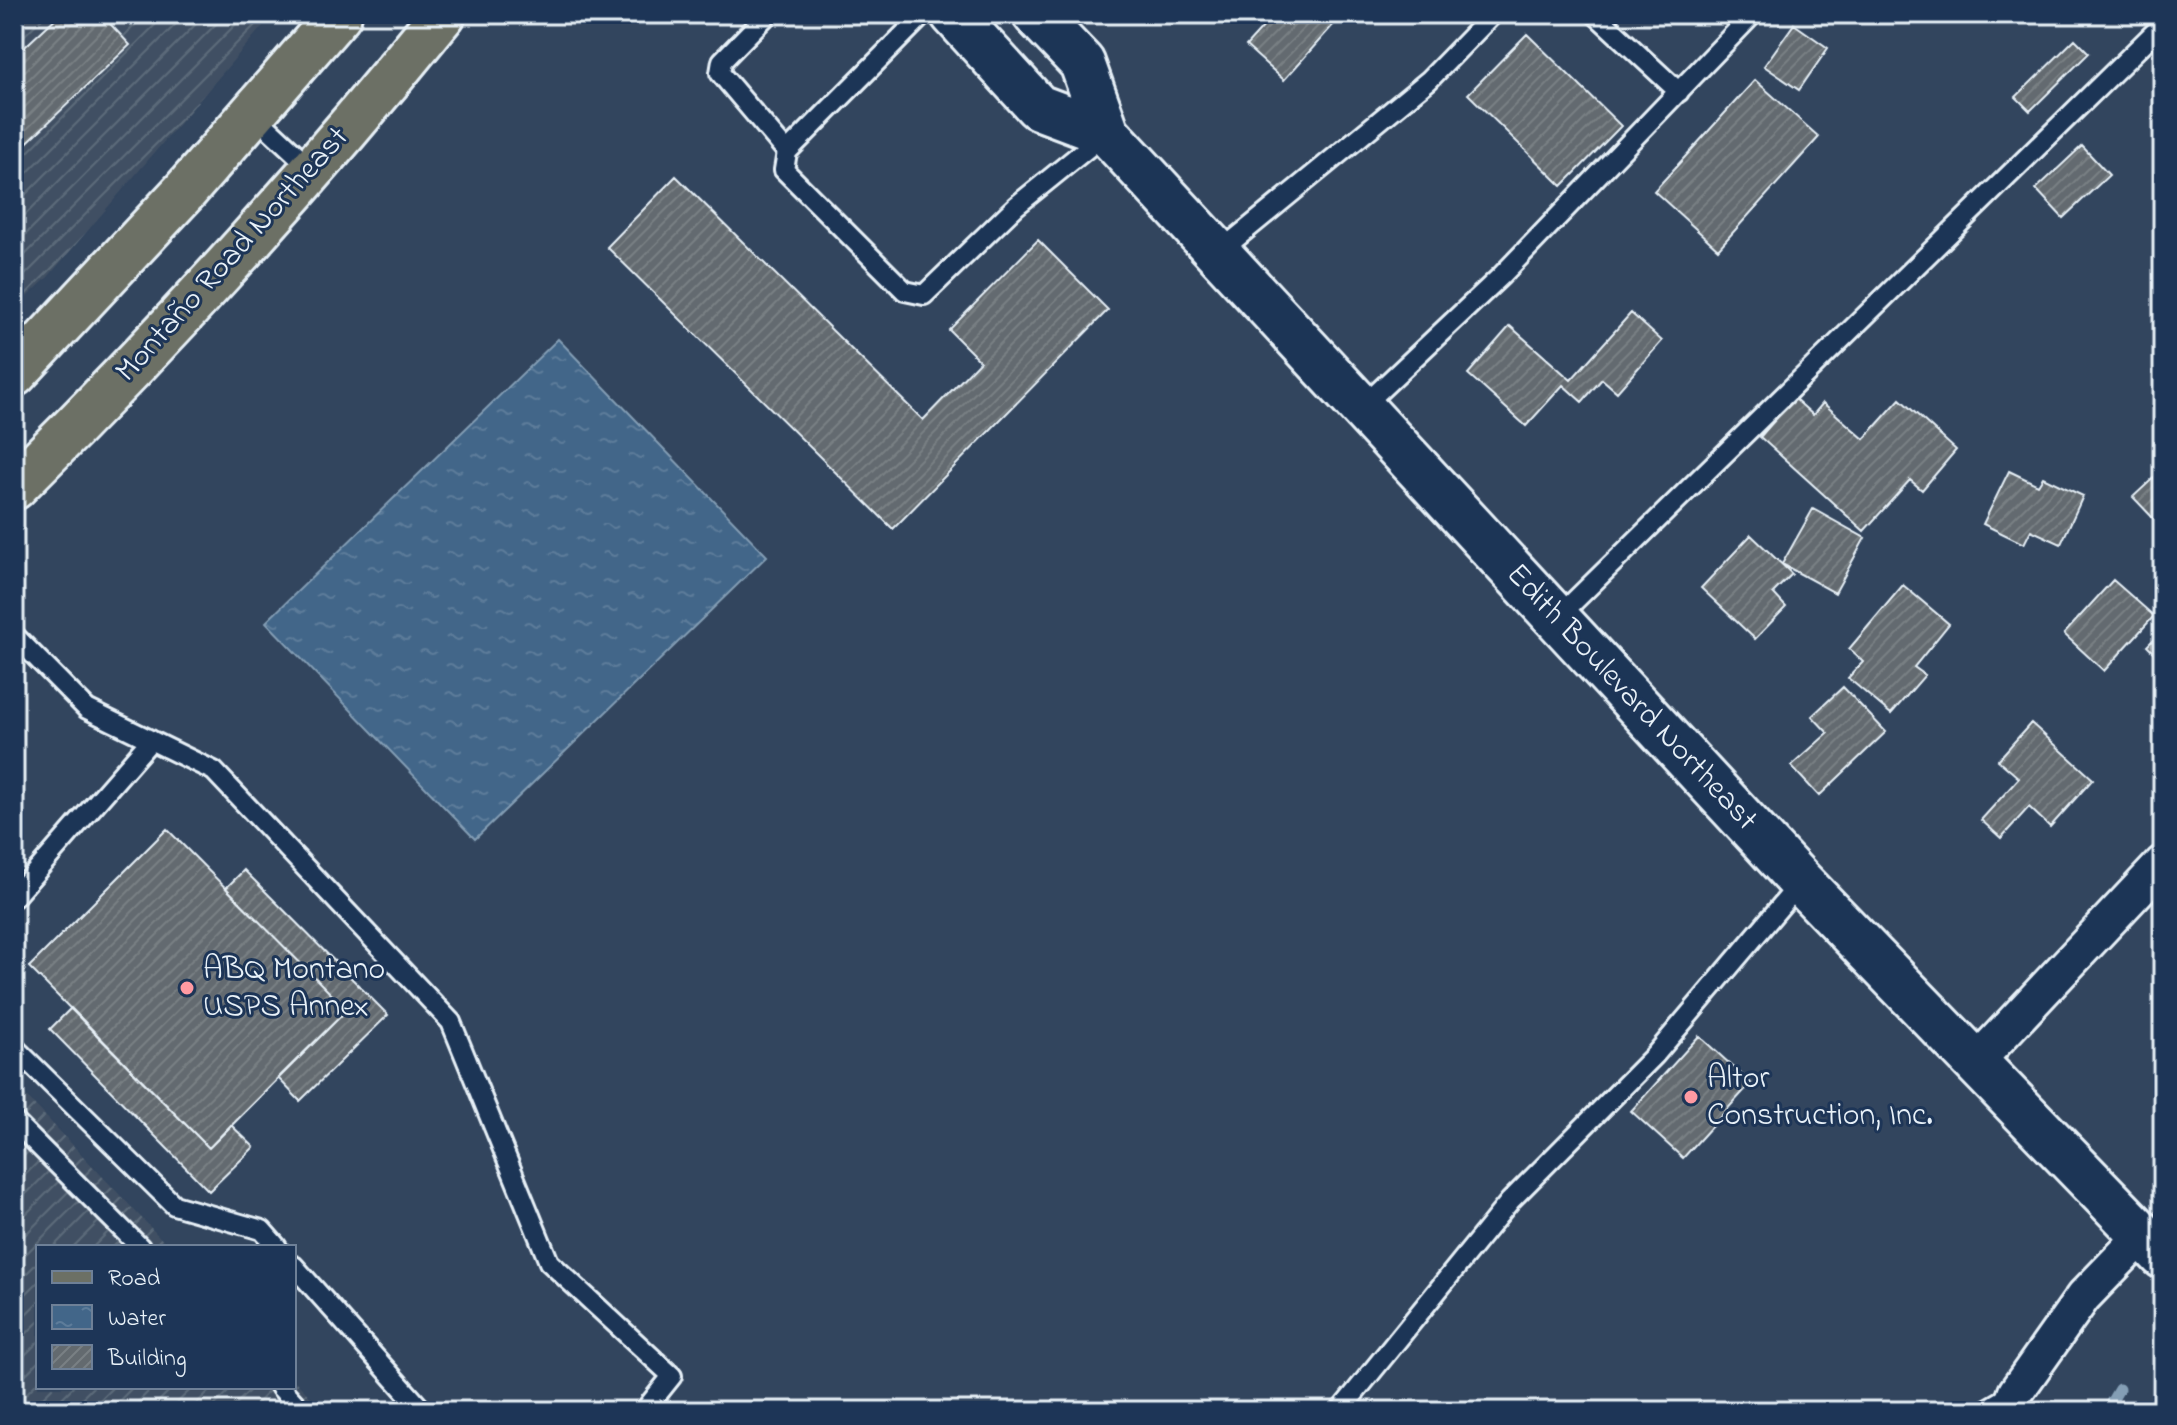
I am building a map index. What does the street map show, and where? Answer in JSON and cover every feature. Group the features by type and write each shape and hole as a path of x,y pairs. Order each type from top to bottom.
{"main road":[{"path":"14,374 253,114 339,14"},
{"name":"Montaño Road Northeast","path":"14,487 136,366 312,169 443,14"}],"street":[{"name":"Edith Boulevard Northeast","path":"953,14 1038,107 1107,133"},
{"name":"Edith Boulevard Northeast","path":"1035,14 1082,63 1107,133 1801,882 2153,1246"},
{"path":"1975,1063 2163,863"},
{"path":"2013,1402 2083,1297 2153,1246"}],"lane":[{"path":"768,14 722,61 720,73 787,152"},
{"path":"924,14 787,152 784,170 905,291 924,295 1016,206 1107,133"},
{"path":"1218,253 1429,80 1493,14"},
{"path":"1595,14 1679,92"},
{"path":"1361,408 1494,283 1753,14"},
{"path":"1557,618 2163,24"},
{"path":"253,114 312,169"},
{"path":"14,635 87,709 214,771 451,1022 549,1262 672,1376 644,1411"},
{"path":"14,897 151,740"},
{"path":"1340,1411 1510,1201 1655,1055 1801,882"},
{"path":"14,1047 174,1205 262,1230 275,1245"},
{"path":"14,1121 138,1245"},
{"path":"296,1268 423,1411"},
{"path":"282,1389 302,1411"},
{"path":"1984,1411 2013,1402"}],"shaded area":[{"path":"14,14 273,14 48,277 14,309"},
{"path":"14,1083 167,1245 36,1245 36,1389 296,1389 296,1382 324,1411 14,1411"}],"water":[{"path":"558,339 767,556 475,839 266,622"}],"building":[{"path":"60,14 101,14 130,45 14,155 14,57"},
{"path":"1275,14 1343,14 1284,80 1246,46"},
{"path":"1794,24 1828,48 1799,90 1764,66"},
{"path":"1527,34 1621,126 1562,186 1468,94"},
{"path":"2075,39 2089,53 2030,111 2016,97"},
{"path":"1755,80 1819,137 1718,249 1654,191"},
{"path":"2082,146 2109,175 2063,218 2036,189"},
{"path":"676,176 923,420 980,361 949,330 1038,240 1108,310 893,529 607,247"},
{"path":"1631,313 1662,341 1617,392 1602,379 1582,402 1563,385 1526,426 1468,374 1510,326 1571,380"},
{"path":"1794,398 1813,415 1823,403 1864,439 1900,399 1956,450 1922,490 1910,480 1864,531 1760,437"},
{"path":"2163,469 2163,511 2154,519 2133,497"},
{"path":"2009,471 2038,485 2043,477 2083,496 2061,544 2031,530 2024,544 1983,524"},
{"path":"1813,509 1865,538 1835,593 1782,564"},
{"path":"1751,535 1792,574 1773,593 1786,607 1755,639 1701,588"},
{"path":"2113,580 2154,616 2104,671 2064,634"},
{"path":"1903,585 1949,624 1914,667 1925,675 1891,714 1848,678 1863,662 1849,649"},
{"path":"2163,630 2163,662 2147,646"},
{"path":"1843,687 1886,732 1819,796 1791,766 1828,733 1812,716"},
{"path":"2031,723 2093,779 2050,827 2029,807 2001,838 1981,820 2019,778 1998,760"},
{"name":"ABQ Montano USPS Annex","path":"167,829 347,1010 209,1148 29,967"},
{"path":"244,870 388,1015 300,1101 278,1078 347,1010 226,888"},
{"path":"71,1008 209,1148 231,1125 254,1147 209,1191 50,1029"},
{"name":"Altor Construction, Inc.","path":"1699,1036 1751,1083 1683,1158 1631,1111"}],"waterway":[{"path":"2106,1411 2119,1389"}],"place":[{"name":"ABQ Montano USPS Annex","path":"187,988"},
{"name":"Altor Construction, Inc.","path":"1691,1097"}]}
